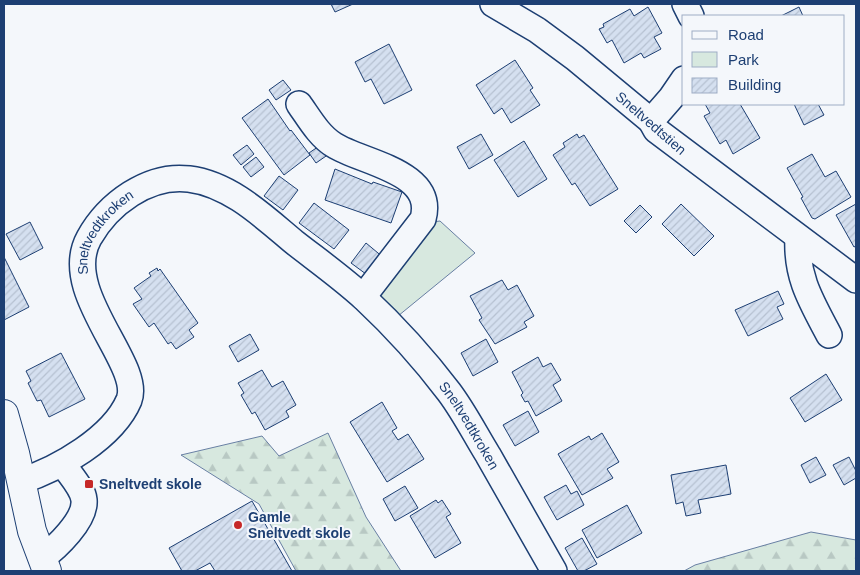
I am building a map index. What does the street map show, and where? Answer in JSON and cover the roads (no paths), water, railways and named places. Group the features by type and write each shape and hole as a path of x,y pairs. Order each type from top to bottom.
{"main road":[{"path":"4,414 32,531 44,564"}],"street":[{"name":"Sneltvedtstien","path":"493,4 537,30 575,58 651,122 656,130 856,280"},
{"path":"651,122 682,82"},
{"path":"298,104 318,130 333,145 401,175 417,187 424,197 426,210 423,219 363,297"},
{"name":"Sneltvedtkroken","path":"21,481 63,464 110,426 130,398 130,389 124,367 88,291 83,261 87,241 101,219 136,190 175,179 196,180 222,189 267,220 363,297 425,362 450,393 554,571"},
{"path":"798,238 797,259 804,285 828,334"},
{"path":"44,564 78,519 85,502 63,464"}],"place":[{"name":"Sneltvedt skole","path":"89,484"},
{"name":"Gamle Sneltvedt skole","path":"238,525"}]}
